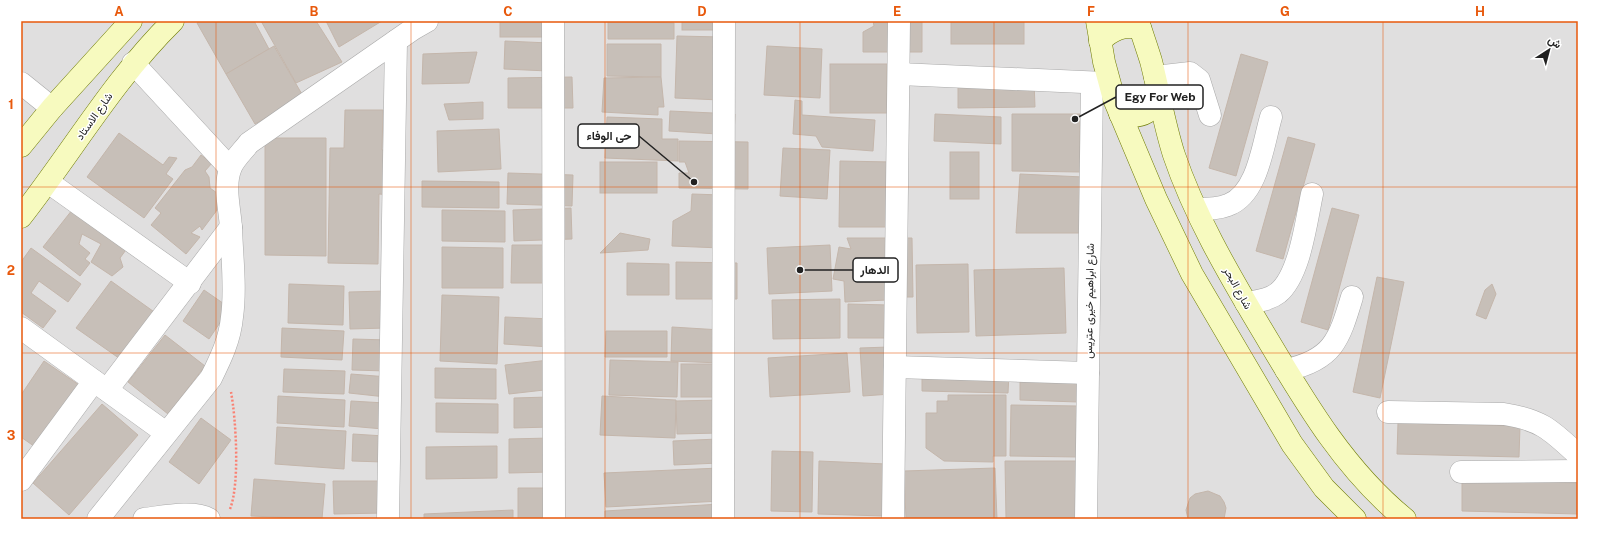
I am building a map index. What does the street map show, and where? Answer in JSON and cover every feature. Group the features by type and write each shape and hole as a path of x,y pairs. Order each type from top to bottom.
{"main road":[{"path":"21,146 52,108 131,21"},
{"name":"شارع الاستاد","path":"21,217 48,182 133,63 173,21"},
{"path":"1139,25 1118,28 1108,33 1099,31 1100,83 1120,114 1173,237 1220,324 1292,444 1324,488 1355,519"},
{"name":"شارع البحر","path":"1139,25 1155,77 1159,100 1174,154 1197,210 1246,303 1318,421 1354,470 1405,519"},
{"path":"1120,114 1131,117 1142,115 1152,110 1159,100"}],"street":[{"path":"98,519 211,378 229,337 233,294 231,227 227,186 230,168 249,143 413,29 427,21"},
{"path":"553,21 554,519"},
{"path":"723,519 724,21"},
{"path":"892,519 899,21"},
{"path":"388,519 396,41"},
{"path":"133,63 230,168"},
{"path":"1155,77 1190,73 1200,80 1210,115"},
{"path":"898,74 1100,83"},
{"path":"21,83 52,108"},
{"name":"شارع ابراهيم خيرى عتريس","path":"1086,519 1088,373 1100,83"},
{"path":"1197,210 1212,209 1228,205 1243,196 1253,182 1271,116"},
{"path":"48,182 190,283"},
{"path":"1246,303 1263,301 1278,293 1289,281 1296,265 1312,194"},
{"path":"21,480 190,283 231,227"},
{"path":"1286,370 1317,360 1332,348 1342,331 1352,297"},
{"path":"21,328 166,433"},
{"path":"894,367 1088,373"},
{"path":"1388,412 1504,414 1522,417 1546,426 1578,455"},
{"path":"1461,472 1578,471"},
{"path":"144,519 193,515 218,516"}],"path":[{"path":"218,516 235,497 236,429 230,391"}],"shaded area":[{"path":"21,21 1578,21 1578,519 21,519"}],"building":[{"path":"201,21 254,21 269,49 226,74 197,23"},
{"path":"261,21 316,21 342,62 296,83"},
{"path":"326,21 382,21 339,47"},
{"path":"500,21 549,21 549,37 500,37"},
{"path":"608,21 674,23 674,39 608,39"},
{"path":"682,21 720,21 720,30 682,30"},
{"path":"873,21 922,21 922,52 863,52 863,32 874,26"},
{"path":"951,21 1024,21 1024,44 951,44"},
{"path":"677,36 722,37 720,100 675,98"},
{"path":"505,41 549,43 548,71 504,69"},
{"path":"607,44 661,44 661,77 607,76"},
{"path":"274,46 303,96 255,124 226,74"},
{"path":"767,46 822,49 820,98 764,95"},
{"path":"477,52 469,83 422,84 423,54"},
{"path":"1241,54 1268,62 1236,176 1209,168"},
{"path":"830,64 887,64 887,113 830,113"},
{"path":"572,77 573,108 508,108 508,78"},
{"path":"661,77 664,107 658,107 658,115 602,112 604,78"},
{"path":"1034,81 1035,107 958,108 958,82"},
{"path":"795,100 802,101 802,115 875,120 873,151 822,147 816,136 793,134"},
{"path":"483,102 483,119 449,120 444,104"},
{"path":"345,110 383,110 382,150 392,150 391,195 379,194 378,264 328,263 330,148 344,148"},
{"path":"670,111 735,114 734,135 669,131"},
{"path":"935,114 1001,117 1001,144 934,141"},
{"path":"1012,114 1080,114 1080,172 1012,171"},
{"path":"607,117 662,119 662,139 678,139 678,161 605,158"},
{"path":"499,129 501,169 438,172 437,131"},
{"path":"119,133 163,165 169,157 177,158 166,174 173,179 144,218 87,177"},
{"path":"1288,137 1315,144 1283,259 1256,251"},
{"path":"265,138 326,138 326,256 265,255"},
{"path":"679,141 748,142 748,189 679,188 679,173 689,173 685,162 679,162"},
{"path":"783,148 830,150 827,199 780,196"},
{"path":"950,152 979,152 979,199 950,199"},
{"path":"201,155 212,163 205,171 209,177 210,188 217,193 217,210 202,230 200,226 191,233 200,237 186,254 151,225 161,213 155,208 185,170 192,167"},
{"path":"840,161 892,162 891,227 839,227"},
{"path":"600,162 657,162 657,193 600,193"},
{"path":"508,173 573,175 572,206 507,204"},
{"path":"1020,174 1083,177 1081,233 1016,233"},
{"path":"422,181 499,182 499,208 422,207"},
{"path":"692,194 722,195 721,248 672,246 673,221 691,211"},
{"path":"76,205 131,243 120,258 123,267 112,276 91,262 101,244 82,234 79,244 90,253 85,259 90,263 80,276 43,247"},
{"path":"571,208 572,239 514,241 513,210"},
{"path":"1332,208 1359,215 1328,330 1301,322"},
{"path":"442,210 505,211 505,242 442,241"},
{"path":"620,233 650,239 648,250 600,253"},
{"path":"847,238 912,238 913,297 887,297 887,300 845,302 844,281 833,279 839,247 851,249"},
{"path":"512,245 548,245 548,283 511,283"},
{"path":"830,245 832,291 769,294 767,248"},
{"path":"442,247 503,248 503,288 442,288"},
{"path":"31,248 81,284 68,302 39,281 31,293 56,311 43,328 21,312 21,262"},
{"path":"676,262 737,263 737,299 676,299"},
{"path":"627,263 669,264 669,295 627,295"},
{"path":"968,264 969,332 917,333 916,265"},
{"path":"1064,268 1066,333 976,336 974,270"},
{"path":"1377,277 1404,282 1380,398 1353,392"},
{"path":"111,281 157,314 123,361 76,328"},
{"path":"289,284 344,286 343,325 288,323"},
{"path":"1492,284 1496,294 1486,319 1476,315 1485,290"},
{"path":"204,290 230,308 209,339 183,321"},
{"path":"386,291 387,328 350,329 349,292"},
{"path":"442,295 499,297 497,364 440,361"},
{"path":"840,299 840,338 773,339 772,300"},
{"path":"848,304 889,305 889,338 848,338"},
{"path":"505,317 551,319 550,347 504,344"},
{"path":"672,327 721,330 720,363 671,361"},
{"path":"282,328 344,331 342,360 281,357"},
{"path":"606,331 667,331 667,357 605,357"},
{"path":"165,335 205,366 168,414 128,382"},
{"path":"353,339 388,340 387,371 352,370"},
{"path":"889,347 891,394 863,396 860,348"},
{"path":"847,353 850,392 770,397 768,358"},
{"path":"549,360 553,389 509,394 505,365"},
{"path":"610,360 678,362 677,397 609,395"},
{"path":"44,361 85,389 38,449 21,437 21,395"},
{"path":"681,364 720,364 720,397 681,397"},
{"path":"435,368 496,369 496,399 435,398"},
{"path":"284,369 345,371 344,394 283,392"},
{"path":"922,372 1009,374 1008,393 922,391"},
{"path":"351,374 388,377 386,397 349,393"},
{"path":"1020,375 1078,377 1078,402 1020,400"},
{"path":"948,395 1006,395 1006,456 993,456 993,462 944,461 926,448 926,413 937,413 937,401 948,401"},
{"path":"278,396 345,400 344,427 277,423"},
{"path":"602,396 676,400 675,438 600,435"},
{"path":"549,397 550,427 514,428 514,398"},
{"path":"720,400 720,433 677,434 676,401"},
{"path":"351,401 385,403 383,429 349,426"},
{"path":"436,403 498,404 498,433 436,432"},
{"path":"102,404 138,435 69,515 33,483"},
{"path":"1011,405 1078,406 1078,457 1010,456"},
{"path":"201,418 231,440 199,484 169,462"},
{"path":"1398,423 1520,426 1519,457 1397,454"},
{"path":"277,427 346,431 344,469 275,464"},
{"path":"353,434 384,436 383,462 352,461"},
{"path":"550,438 551,472 509,473 509,439"},
{"path":"718,439 719,463 674,465 673,441"},
{"path":"497,446 497,478 426,479 426,447"},
{"path":"772,451 813,452 812,512 771,511"},
{"path":"819,461 886,464 884,516 818,514"},
{"path":"1005,461 1078,461 1078,519 1006,519"},
{"path":"720,468 721,501 606,507 604,473"},
{"path":"995,468 997,519 906,519 904,471"},
{"path":"254,479 325,484 322,519 251,516"},
{"path":"1462,480 1578,483 1578,514 1462,511"},
{"path":"333,481 384,481 385,513 334,514"},
{"path":"518,488 551,488 552,519 518,519"},
{"path":"1208,491 1220,496 1224,502 1226,508 1224,519 1188,519 1186,510 1190,498 1195,494"},
{"path":"720,504 721,519 605,519 605,511"},
{"path":"513,510 513,519 424,519 424,514"}],"place":[{"name":"Egy For Web","path":"1075,119"},
{"name":"حى الوفاء","path":"694,182"},
{"name":"الدهار","path":"800,270"}]}
